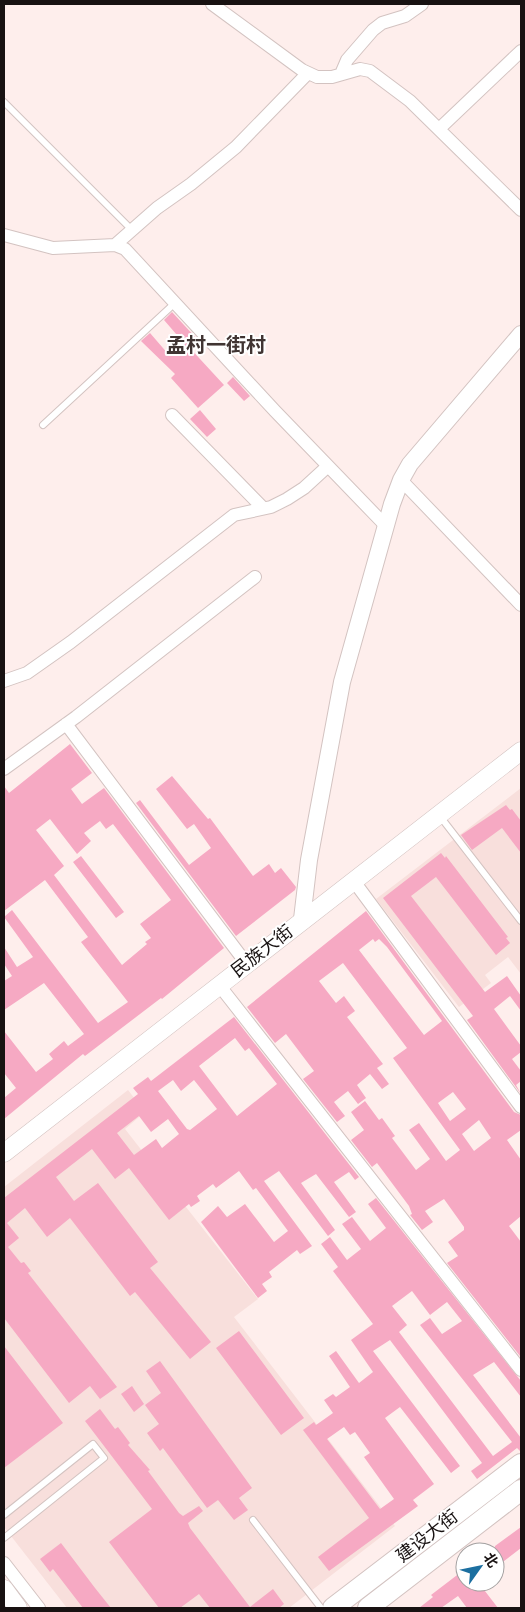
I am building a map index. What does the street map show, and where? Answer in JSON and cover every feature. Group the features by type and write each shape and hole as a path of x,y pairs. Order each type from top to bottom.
{"main road":[{"name":"民族大街","path":"4,1153 521,750"},
{"name":"建设大街","path":"333,1608 521,1464"},
{"name":"建设大街","path":"368,1608 521,1490"},
{"path":"4,1590 18,1608"}],"street":[{"path":"212,4 308,73 317,77 342,74 360,69 370,71 410,101 521,210"},
{"path":"342,74 347,60 373,30 382,23 405,16 422,4"},
{"path":"439,129 521,51"},
{"path":"115,245 236,147 308,73"},
{"path":"4,235 53,248 115,245 125,249 385,526"},
{"path":"302,920 309,860 342,682 385,526 401,480 423,448 521,334"},
{"path":"172,415 263,508"},
{"path":"4,681 27,673 71,642 234,515 263,508 287,499 304,488 328,466"},
{"path":"401,480 521,605"},
{"path":"4,769 66,724 255,577"},
{"path":"66,724 246,963"},
{"path":"353,880 521,1107"},
{"path":"219,985 521,1370"},
{"path":"4,1562 40,1608"}],"lane":[{"path":"4,102 132,230"},
{"path":"44,425 175,303"},
{"path":"438,814 521,921"},
{"path":"4,1515 93,1444 104,1458 4,1538"},
{"path":"253,1520 320,1608"}],"shaded area":[{"path":"521,788 521,974 508,957 485,975 491,983 459,1007 376,899"},
{"path":"128,1090 145,1112 125,1129 258,1299 234,1317 395,1526 289,1608 67,1608 4,1527 4,1187"}],"building":[{"path":"172,312 196,338 188,346 224,385 198,408 171,378 175,374 141,341 150,333 169,355 183,342 164,320"},
{"path":"233,377 250,396 244,401 227,383"},
{"path":"200,410 216,429 207,437 190,419"},
{"path":"70,744 92,773 71,789 82,804 104,788 224,948 162,999 85,1056 83,1054 4,1119 4,1098 16,1088 4,1073 4,1031 36,1072 53,1059 49,1054 64,1041 68,1046 84,1034 44,983 4,1010 4,981 12,976 4,964 4,947 17,967 33,957 4,917 12,910 98,1023 128,1002 81,942 88,937 45,880 4,911 4,786 9,793","holes":["50,819 77,854 91,841 84,833 100,821 106,829 113,824 171,900 140,924 151,938 145,942 147,944 122,965 54,875 64,866 36,830"]},
{"path":"172,776 208,819 210,818 253,876 269,864 275,873 281,868 296,887 295,890 236,936 136,803 140,800 189,865 211,848 194,824 187,829 156,789"},
{"path":"506,805 510,810 512,809 521,821 521,853 502,828 472,850 461,835"},
{"path":"441,853 445,858 446,856 508,937 506,938 510,943 496,955 436,877 411,896 485,992 507,976 521,996 521,1011 510,996 494,1009 521,1046 521,1052 512,1059 521,1071 521,1081 516,1085 521,1094 467,1020 473,1016 383,898"},
{"path":"81,856 124,912 116,918 73,862"},
{"path":"366,911 514,1112 521,1115 521,1130 507,1140 521,1160 521,1216 509,1226 521,1242 520,1356 447,1263 458,1256 448,1242 464,1230 464,1227 444,1199 425,1211 433,1222 422,1230 410,1215 412,1214 409,1206 377,1163 372,1167 351,1140 364,1130 351,1112 365,1101 379,1120 382,1118 395,1136 392,1138 416,1170 430,1159 409,1130 419,1123 446,1161 460,1150 393,1058 407,1048 343,963 319,981 336,1003 344,996 355,1011 347,1017 383,1064 377,1068 389,1084 382,1089 370,1074 357,1085 366,1098 358,1104 348,1091 334,1102 345,1116 337,1122 303,1079 314,1071 286,1034 275,1043 247,1007","holes":["373,939 375,942 379,939 387,947 442,1021 424,1035 359,950","453,1092 466,1109 450,1121 438,1103","479,1120 491,1138 474,1151 462,1134"]},
{"path":"234,1017 359,1177 355,1180 349,1172 334,1182 356,1212 349,1217 316,1174 301,1183 335,1230 328,1236 279,1171 264,1181 312,1246 300,1254 297,1250 269,1272 272,1277 262,1284 267,1291 258,1298 201,1222 218,1206 227,1217 245,1204 274,1242 288,1231 256,1188 253,1190 239,1171 216,1188 213,1184 197,1196 200,1201 191,1207 189,1204 169,1220 129,1168 115,1179 92,1149 56,1177 74,1201 98,1183 158,1262 150,1268 211,1342 190,1359 135,1292 130,1296 70,1218 47,1237 25,1208 7,1223 19,1238 8,1247 21,1263 24,1262 31,1271 28,1273 117,1387 100,1399 90,1386 69,1403 4,1318 4,1198 138,1094 133,1088 148,1077 151,1081","holes":["235,1038 245,1051 249,1048 277,1084 237,1116 199,1066","173,1080 181,1091 194,1080 217,1109 190,1130 187,1129 158,1091","139,1116 151,1132 168,1119 179,1134 162,1148 156,1139 134,1155 117,1133"]},
{"path":"376,1198 521,1381 521,1397 494,1362 473,1375 521,1438 521,1452 517,1448 477,1479 471,1471 482,1463 390,1340 373,1351 460,1466 451,1473 400,1407 385,1418 434,1484 413,1500 418,1506 329,1571 318,1557 369,1518 303,1430 314,1422 316,1425 333,1413 324,1400 333,1394 336,1397 350,1387 329,1356 336,1351 359,1383 373,1372 351,1340 373,1324 333,1271 338,1267 321,1244 330,1237 347,1260 361,1249 342,1224 352,1217 370,1241 386,1228 368,1204","holes":["412,1291 430,1315 447,1302 462,1321 442,1334 430,1318 420,1325 512,1442 493,1456 399,1332 407,1325 392,1306","344,1427 350,1435 355,1432 370,1453 364,1457 394,1499 380,1509 327,1439"]},
{"path":"239,1331 304,1418 281,1435 216,1348"},
{"path":"4,1346 63,1423 4,1468"},
{"path":"160,1361 252,1488 239,1498 248,1510 234,1520 218,1500 207,1508 163,1448 160,1451 147,1433 159,1424 145,1405 161,1393 146,1371"},
{"path":"132,1386 144,1404 134,1412 121,1394"},
{"path":"100,1409 115,1429 118,1427 130,1443 128,1445 150,1470 148,1471 179,1513 183,1516 199,1506 203,1511 188,1523 190,1528 250,1607 273,1589 284,1604 279,1608 210,1608 199,1594 180,1608 159,1608 109,1542 152,1509 85,1421"},
{"path":"521,1527 521,1548 505,1560 505,1542 500,1542"},
{"path":"61,1543 111,1608 83,1608 53,1569 50,1572 40,1559"},
{"path":"455,1577 455,1592 486,1592 498,1608 467,1608 458,1596 441,1608 419,1608 433,1597 431,1595"}],"district":[{"name":"孟村一街村","path":"216,345"}]}
